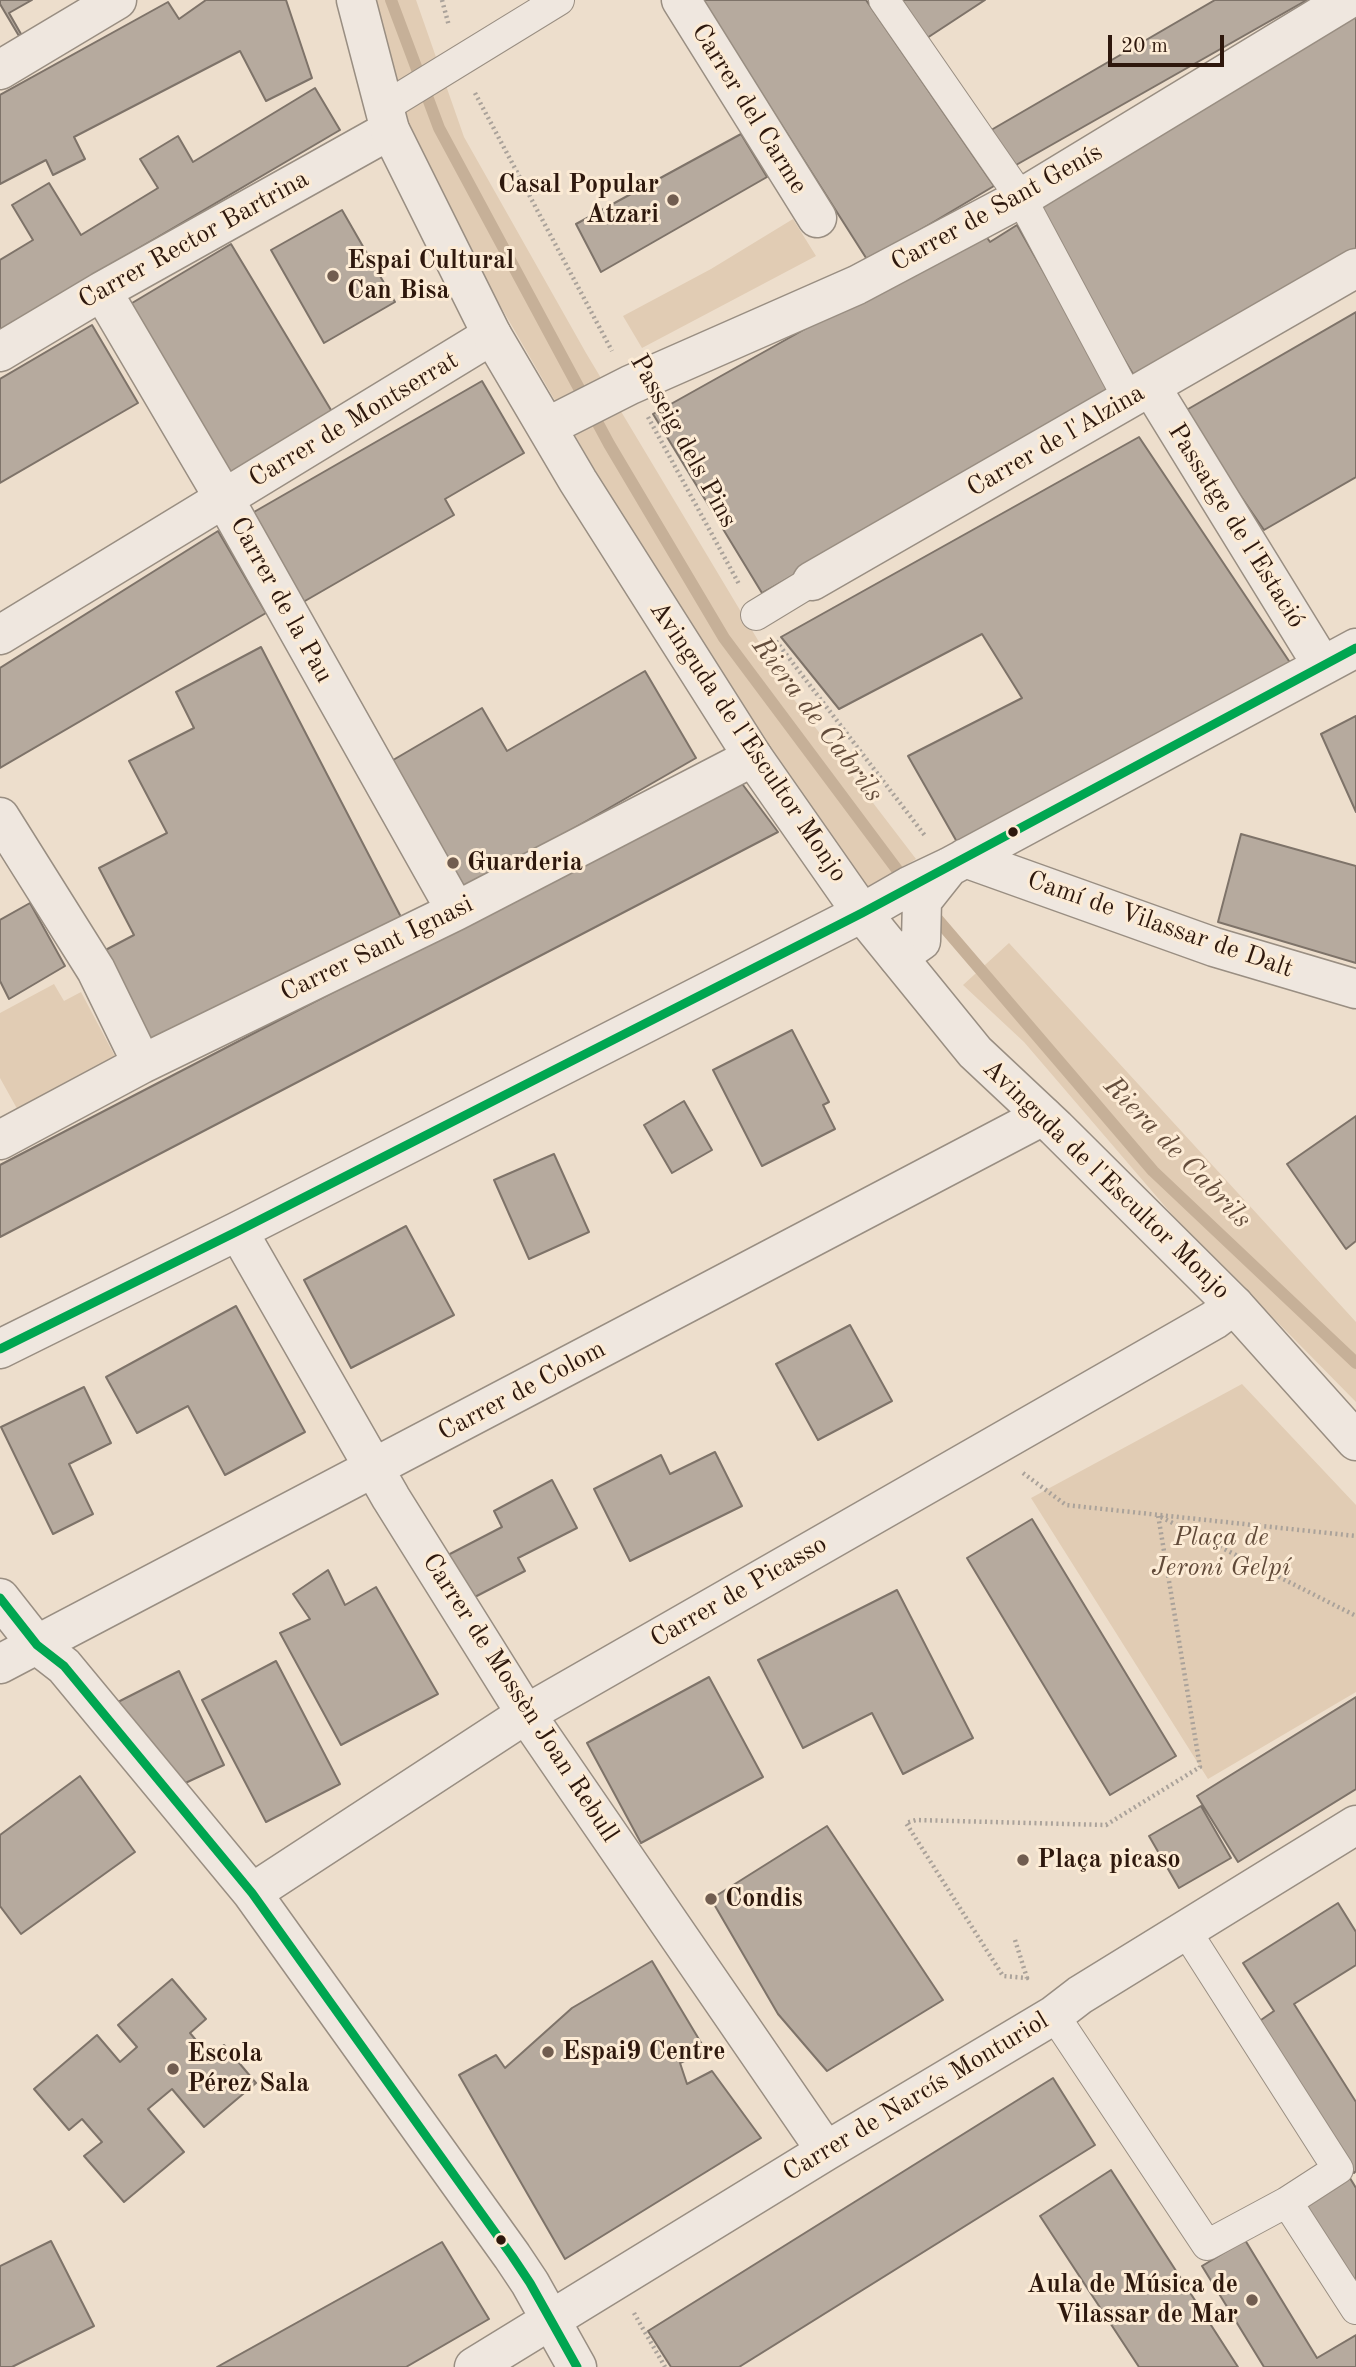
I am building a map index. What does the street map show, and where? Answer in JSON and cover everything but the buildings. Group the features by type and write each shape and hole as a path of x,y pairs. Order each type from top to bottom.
{"street":[{"path":"0,71 117,0"},
{"name":"Avinguda de l'Escultor Monjo","path":"356,0 386,119 492,335 578,481 754,757 862,913 975,1052 1234,1305 1356,1441"},
{"path":"386,119 459,62 559,0"},
{"name":"Carrer del Carme","path":"681,0 817,218"},
{"name":"Passatge de l'Estació","path":"884,0 1021,198 1140,393 1322,665"},
{"name":"Carrer de Sant Genís","path":"547,427 631,386 857,285 1021,198 1347,0"},
{"name":"Carrer Rector Bartrina","path":"0,352 386,119"},
{"name":"Carrer de l'Alzina","path":"756,615 1356,268"},
{"name":"Carrer de la Pau","path":"102,291 225,500 456,911"},
{"name":"Carrer de Montserrat","path":"0,635 492,335"},
{"path":"0,1349 238,1231 862,913 1356,648"},
{"name":"Carrer Sant Ignasi","path":"0,1139 142,1064 456,911 754,757"},
{"path":"0,817 96,970 142,1064"},
{"path":"898,957 921,941 922,901 957,863"},
{"name":"Camí de Vilassar de Dalt","path":"957,863 1214,947 1356,989"},
{"name":"Carrer de Colom","path":"0,1664 1043,1116"},
{"name":"Carrer de Mossèn Joan Rebull","path":"238,1231 374,1468 526,1714 826,2151"},
{"name":"Carrer de Picasso","path":"253,1893 526,1714 1214,1320 1234,1305"},
{"path":"0,1598 37,1645 64,1666 253,1893 502,2242 530,2283 577,2367"},
{"name":"Carrer de Narcís Monturiol","path":"474,2367 1054,2015 1080,1996 1356,1825"},
{"path":"1054,2015 1207,2245 1287,2202 1338,2169 1186,1931"},
{"path":"1287,2202 1356,2309"}],"path":[{"name":"Passeig dels Pins","path":"442,0 459,62 756,615 957,863"},
{"path":"1018,1469 1066,1505 1356,1536"},
{"path":"1158,1515 1356,1616"},
{"path":"1015,1940 1027,1978 1003,1976 906,1823 916,1820 1106,1825 1200,1767 1158,1515"},
{"path":"622,2319 633,2312 665,2367"}],"green space":[{"path":"368,0 416,0 464,137 586,353 792,697 916,859 868,888 797,795 622,517 448,215 390,82"},
{"path":"793,219 816,256 642,348 623,316 711,269"},
{"path":"1009,943 1356,1322 1356,1402 1175,1218 1024,1042 963,985"},
{"path":"54,984 64,1001 81,992 119,1064 20,1114 0,1078 0,1013"},
{"name":"Plaça de Jeroni Gelpí","path":"1242,1384 1356,1505 1356,1692 1208,1779 1031,1498"}],"waterway":[{"name":"Riera de Cabrils","path":"391,0 439,128 609,444 724,638 907,883"},
{"name":"Riera de Cabrils","path":"932,913 1153,1171 1356,1363"}],"transit line":[{"path":"0,1349 238,1231 862,913 1356,648"},
{"path":"0,1598 37,1645 64,1666 252,1893 512,2256 577,2367"}],"place":[{"name":"Casal Popular Atzari","path":"673,200"},
{"name":"Espai Cultural Can Bisa","path":"333,276"},
{"name":"Guarderia","path":"453,863"},
{"name":"Plaça picaso","path":"1023,1860"},
{"name":"Condis","path":"711,1899"},
{"name":"Espai9 Centre","path":"548,2052"},
{"name":"Escola Pérez Sala","path":"173,2069"},
{"name":"Aula de Música de Vilassar de Mar","path":"1252,2300"}]}
